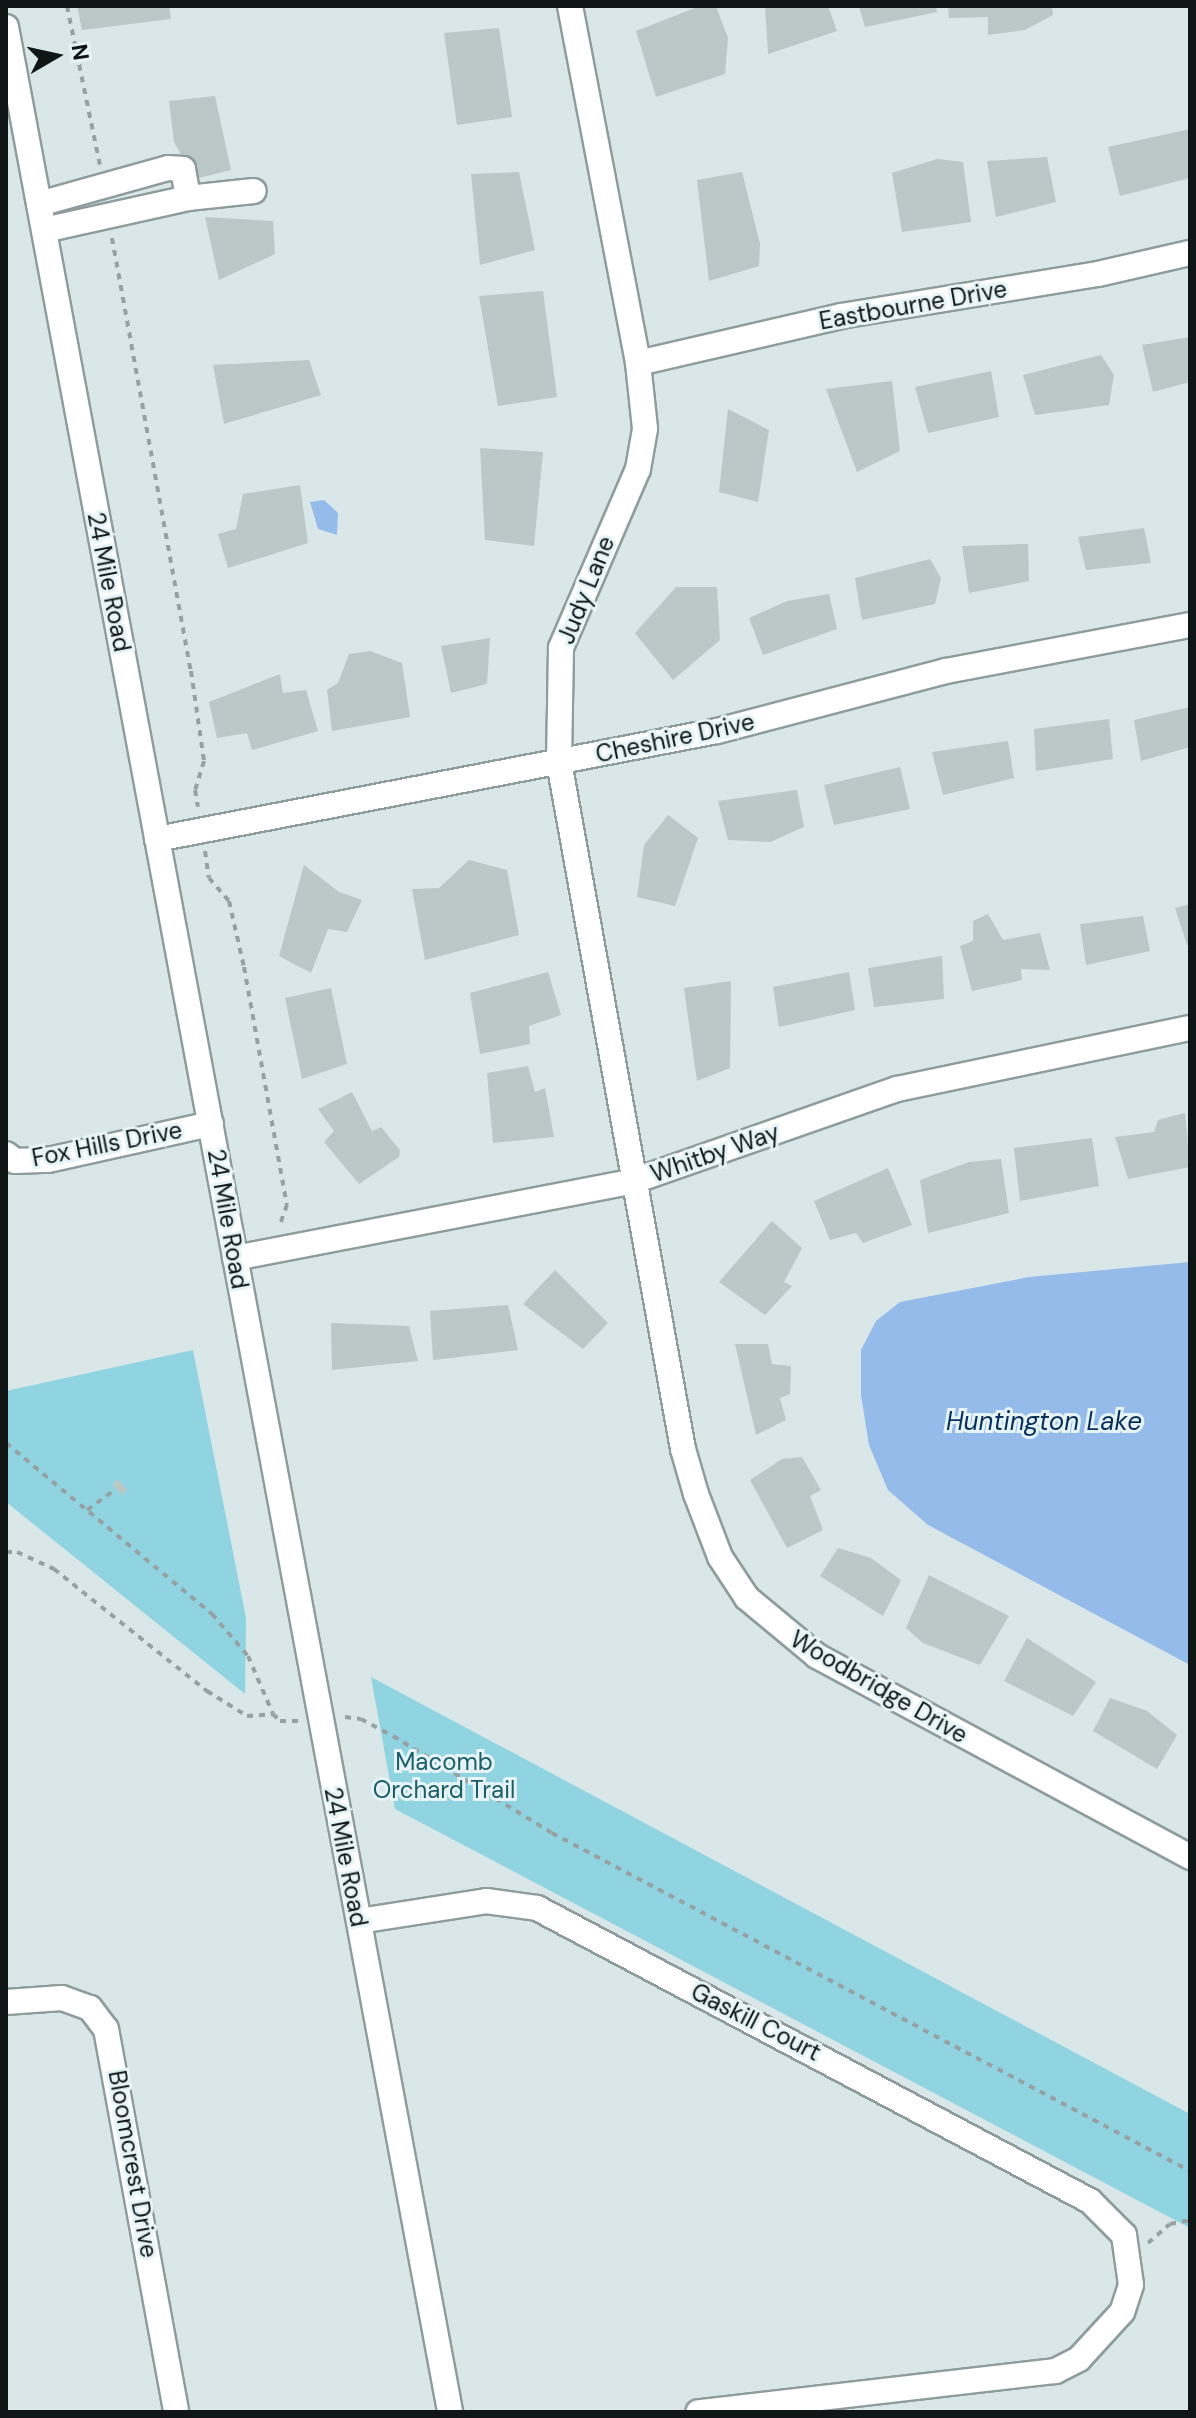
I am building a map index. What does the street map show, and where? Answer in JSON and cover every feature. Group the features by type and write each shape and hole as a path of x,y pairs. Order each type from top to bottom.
{"street":[{"name":"Judy Lane","path":"570,6 638,363 643,450 561,648 559,762 634,1181"},
{"name":"24 Mile Road","path":"6,27 450,2412"},
{"path":"39,204 103,184 183,169 188,198"},
{"path":"44,230 188,198 254,191"},
{"name":"Eastbourne Drive","path":"638,363 841,316 1098,274 1190,253"},
{"name":"Cheshire Drive","path":"157,839 717,731 946,671 1190,625"},
{"name":"Whitby Way","path":"235,1258 634,1181 897,1089 1190,1028"},
{"name":"Fox Hills Drive","path":"6,1154 15,1161 48,1160 211,1124"},
{"name":"Woodbridge Drive","path":"634,1181 683,1449 720,1557 747,1598 817,1656 1190,1857"},
{"name":"Gaskill Court","path":"359,1921 486,1901 537,1908 1090,2201 1124,2235 1131,2260"},
{"name":"Bloomcrest Drive","path":"6,2002 62,1998 90,2008 106,2029 176,2412"},
{"path":"698,2412 1055,2371 1079,2359 1122,2312 1131,2285 1131,2260"}],"path":[{"path":"67,6 103,184"},
{"path":"108,214 191,671 204,761 195,790 209,878 229,901 287,1205 278,1229 283,1249"},
{"path":"6,1443 232,1633 248,1656 273,1714 280,1721 361,1719 552,1833 1190,2171"},
{"path":"87,1510 116,1489"},
{"path":"6,1552 17,1552 54,1569 207,1691 247,1716 273,1714"},
{"path":"1131,2260 1170,2224 1190,2220"}],"green space":[{"path":"193,1350 246,1618 245,1694 6,1502 6,1391"},
{"name":"Macomb Orchard Trail","path":"371,1677 1190,2114 1190,2228 395,1809"}],"water":[{"path":"324,500 338,513 337,535 318,529 310,502"},
{"name":"Huntington Lake","path":"1190,1262 1190,1665 928,1525 888,1490 869,1445 861,1395 861,1350 876,1321 900,1302 1029,1277"}],"building":[{"path":"77,6 169,6 171,19 82,30"},
{"path":"700,6 716,6 728,38 725,74 656,97 636,31"},
{"path":"765,6 828,6 837,31 768,54"},
{"path":"859,6 936,6 937,12 865,27"},
{"path":"948,6 1052,6 1053,15 1025,30 988,35 988,17 949,18"},
{"path":"499,28 512,117 457,125 444,33"},
{"path":"215,96 231,170 195,179 174,142 169,101"},
{"path":"1190,129 1190,178 1120,196 1108,147"},
{"path":"1047,157 1056,202 996,217 987,161"},
{"path":"937,159 963,162 971,222 902,232 892,173"},
{"path":"519,172 535,250 480,265 471,174"},
{"path":"742,172 760,244 759,266 709,281 697,180"},
{"path":"205,217 273,221 275,254 219,280"},
{"path":"543,291 557,397 498,406 479,296"},
{"path":"1190,337 1190,382 1153,392 1142,345"},
{"path":"1101,355 1114,375 1109,405 1035,415 1023,375"},
{"path":"309,360 321,395 224,424 213,365"},
{"path":"991,371 999,417 928,433 915,387"},
{"path":"892,381 900,451 857,472 826,389"},
{"path":"728,409 769,430 758,502 719,492"},
{"path":"480,448 543,452 534,546 485,540"},
{"path":"300,485 308,543 228,568 218,534 236,529 243,494"},
{"path":"1144,528 1151,563 1086,570 1078,537"},
{"path":"1028,544 1029,581 969,593 962,546"},
{"path":"930,559 941,578 935,604 862,620 855,578"},
{"path":"676,587 717,587 720,640 673,680 635,633"},
{"path":"829,594 837,629 763,655 749,618 787,601"},
{"path":"490,638 487,684 451,693 441,646"},
{"path":"370,651 402,663 410,717 332,731 327,690 338,683 349,654"},
{"path":"280,674 283,693 306,690 318,731 252,750 247,733 217,738 209,702"},
{"path":"1190,707 1190,747 1141,761 1134,720"},
{"path":"1109,719 1113,759 1036,771 1034,729"},
{"path":"1008,741 1014,778 943,795 932,752"},
{"path":"900,767 910,809 834,825 824,785"},
{"path":"797,790 804,827 770,842 728,840 718,801"},
{"path":"668,815 698,838 675,906 637,897 644,845"},
{"path":"469,860 507,870 519,935 425,960 412,889 439,888"},
{"path":"304,865 339,892 362,900 347,932 328,929 311,973 279,956"},
{"path":"1190,904 1190,945 1187,945 1175,908"},
{"path":"988,914 1003,940 1040,933 1050,970 1021,969 1022,980 972,991 960,946 973,941 973,921"},
{"path":"1143,916 1150,951 1086,965 1080,924"},
{"path":"942,956 944,999 874,1007 868,968"},
{"path":"548,972 561,1015 529,1026 530,1044 480,1054 470,993"},
{"path":"849,972 855,1010 779,1027 773,987"},
{"path":"731,981 730,1068 697,1081 684,988"},
{"path":"331,988 347,1064 302,1079 285,998"},
{"path":"528,1066 535,1092 545,1088 554,1137 493,1143 487,1073"},
{"path":"352,1092 372,1131 381,1127 400,1150 399,1157 359,1184 324,1142 334,1131 318,1109"},
{"path":"1185,1113 1190,1167 1128,1179 1115,1137 1154,1132 1158,1120"},
{"path":"1092,1138 1099,1186 1020,1201 1014,1148"},
{"path":"1001,1159 1009,1213 928,1233 920,1180 969,1162"},
{"path":"888,1168 912,1225 863,1243 856,1233 830,1240 814,1201"},
{"path":"772,1221 802,1248 784,1282 792,1286 765,1315 719,1282"},
{"path":"555,1270 608,1323 583,1349 523,1304"},
{"path":"508,1305 518,1350 433,1360 430,1311"},
{"path":"331,1323 409,1326 418,1361 332,1370"},
{"path":"735,1344 768,1344 772,1364 791,1366 790,1394 780,1398 786,1420 756,1435"},
{"path":"802,1457 821,1490 810,1496 823,1530 787,1548 750,1480 782,1459"},
{"path":"117,1479 127,1489 122,1495 112,1485"},
{"path":"838,1548 871,1558 901,1580 883,1616 820,1576"},
{"path":"929,1575 1009,1616 980,1665 923,1643 906,1628"},
{"path":"1027,1638 1096,1682 1073,1716 1004,1681"},
{"path":"1110,1698 1147,1711 1177,1735 1157,1769 1093,1731"}]}
